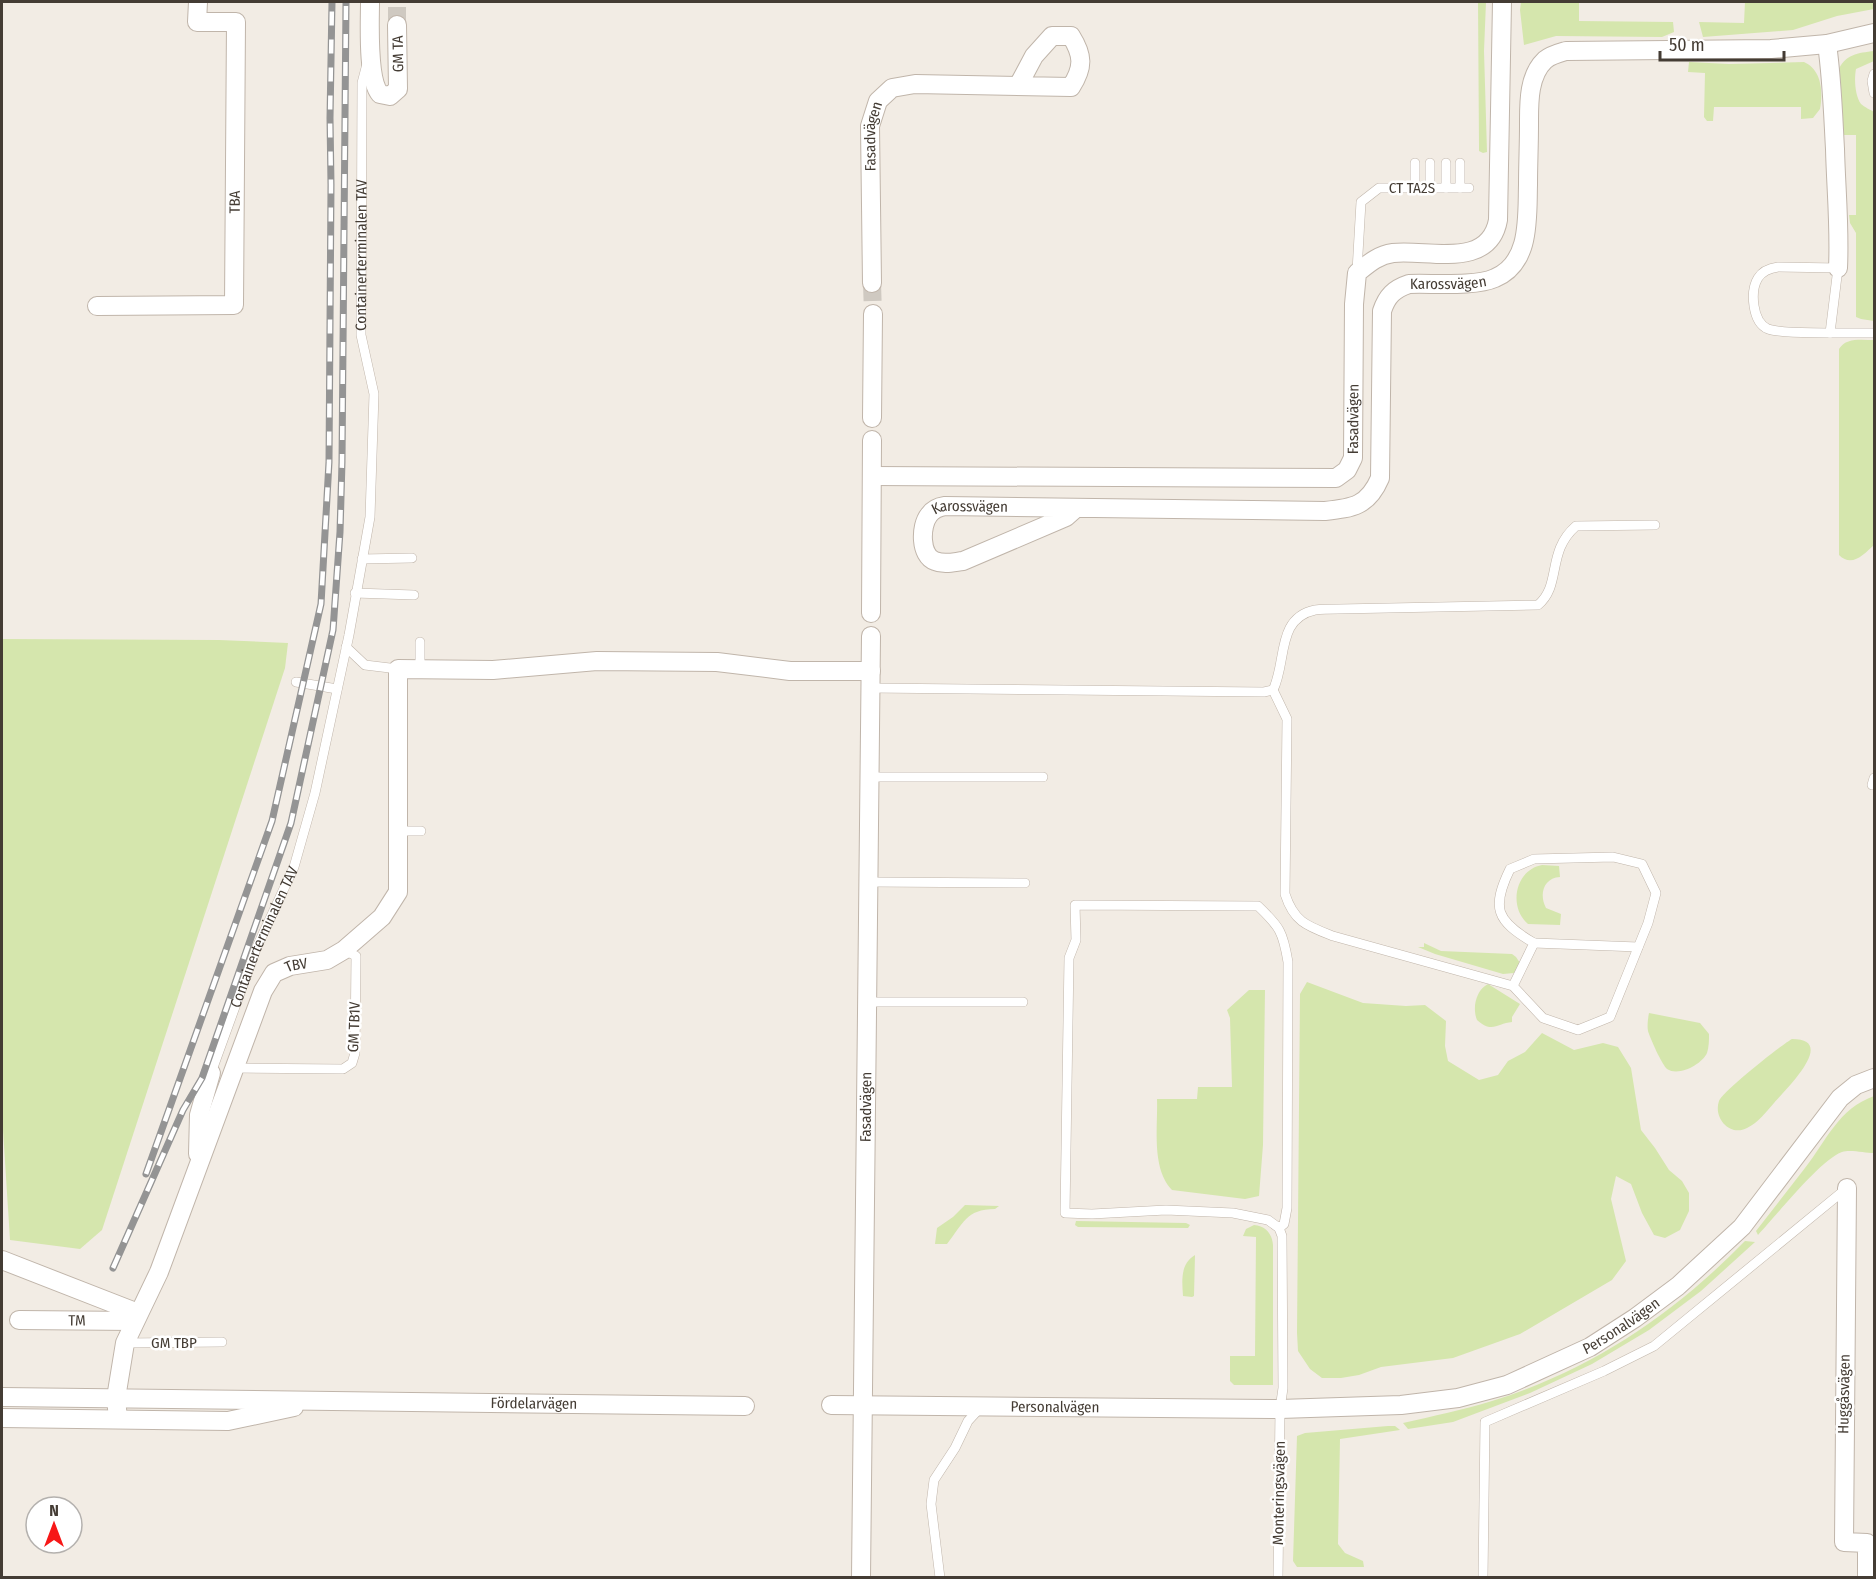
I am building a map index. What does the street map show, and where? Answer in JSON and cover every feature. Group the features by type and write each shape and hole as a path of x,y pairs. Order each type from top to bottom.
{"street":[{"name":"TBA","path":"97,306 234,305 236,22 197,22 198,2"},
{"name":"Containerterminalen TAV","path":"370,2 370,51"},
{"path":"1357,273 1370,262 1393,253 1466,253 1479,249 1491,240 1496,231 1502,2"},
{"name":"GM TA","path":"370,51 375,89 380,94 390,96 398,89 397,25"},
{"name":"Karossvägen","path":"1075,509 1066,517 963,561 947,563 933,561 926,554 923,542 927,516 936,508 945,506 1326,511 1358,506 1375,489 1380,477 1382,311 1384,306 1391,292 1399,287 1423,283 1485,282 1502,275 1517,259 1527,225 1529,105 1532,83 1537,70 1546,60 1566,51 1740,50 1827,44 1875,33"},
{"path":"1827,44 1831,69 1834,127 1838,268"},
{"name":"Fasadvägen","path":"872,283 870,126 878,101 892,88 915,84 1018,86"},
{"name":"Fasadvägen","path":"872,476 1336,477 1347,470 1353,458 1354,304 1357,273"},
{"path":"872,418 873,314"},
{"path":"871,613 872,440"},
{"name":"Fasadvägen","path":"861,1578 871,636"},
{"path":"398,669 493,670 597,661 717,662 871,680"},
{"name":"TBV","path":"118,1419 116,1398 125,1343 159,1272 263,991 274,973 290,966 327,960 344,950 382,917 398,892 398,669"},
{"name":"Containerterminalen TAV","path":"192,1185 199,1150 199,1115 211,1073"},
{"name":"Personalvägen","path":"831,1405 1280,1409 1401,1405 1458,1398 1507,1385 1590,1347 1635,1318 1678,1286 1742,1227 1840,1098 1856,1085 1875,1078"},
{"name":"Huggåsvägen","path":"1847,1188 1844,1542 1867,1543 1867,1578"},
{"path":"2,1260 136,1317"},
{"name":"TM","path":"19,1320 136,1317"},
{"name":"Fördelarvägen","path":"2,1397 745,1406"},
{"name":"Fördelarvägen","path":"2,1418 228,1421 325,1400"}],"lane":[{"name":"Containerterminalen TAV","path":"211,1073 256,949 294,867 315,793 346,647 370,517 374,394 361,335 362,83 370,51"},
{"path":"1875,74 1872,81 1875,93"},
{"path":"1415,163 1415,188"},
{"path":"1431,163 1431,188"},
{"path":"1446,163 1446,188"},
{"name":"CT TA2S","path":"1357,273 1361,202 1380,188 1464,188 1460,163"},
{"path":"1830,333 1838,268 1778,267 1767,269 1758,278 1755,290 1755,311 1758,321 1767,328 1830,333 1875,333"},
{"path":"1638,948 1534,943 1517,934 1503,920 1498,905 1500,888 1510,869 1534,859 1613,857 1642,864 1656,893 1648,923 1638,948 1610,1017 1578,1030 1543,1018 1512,986 1333,936 1307,926 1290,909 1285,894 1287,719 1274,690 1288,632 1292,622 1302,615 1315,610 1538,605 1546,599 1552,585 1556,558 1561,544 1576,526 1655,525"},
{"path":"362,559 412,558"},
{"path":"355,593 414,595"},
{"path":"420,642 420,669"},
{"path":"346,647 365,665 398,669"},
{"path":"871,680 1252,692 1274,690"},
{"path":"296,682 337,689"},
{"path":"870,777 1043,777"},
{"path":"398,831 421,831"},
{"path":"869,882 1025,883"},
{"path":"1279,1228 1284,1224 1287,1208 1288,962 1284,936 1275,922 1258,906 1075,905 1076,940 1069,958 1065,1213 1092,1214 1166,1210 1233,1213 1268,1220 1279,1228 1282,1236 1280,1409"},
{"path":"1512,986 1534,943"},
{"name":"GM TB1V","path":"235,1068 343,1069 352,1063 360,1018 360,990 356,956 344,950"},
{"path":"868,1002 1023,1002"},
{"path":"1483,1578 1485,1422 1604,1371 1654,1346 1847,1188"},
{"name":"GM TBP","path":"125,1343 222,1342"},
{"path":"940,1578 931,1504 934,1480 955,1448 968,1421 982,1406"},
{"name":"Monteringsvägen","path":"1278,1578 1280,1409"}],"green space":[{"path":"1478,2 1486,2 1484,51 1487,152 1483,153 1479,151"},
{"path":"1521,2 1579,2 1579,21 1673,22 1674,32 1662,37 1556,36 1524,45"},
{"path":"1745,2 1874,2 1874,9 1837,16 1793,30 1703,37 1699,22 1744,23"},
{"path":"1874,51 1874,61 1856,69 1855,78 1859,101 1874,112 1874,321 1856,317 1856,233 1850,223 1849,215 1856,215 1856,135 1842,135 1838,71 1848,58"},
{"path":"1689,62 1729,64 1804,62 1815,70 1818,76 1821,89 1820,109 1813,118 1801,119 1801,107 1714,107 1713,121 1707,121 1704,117 1705,73 1688,72"},
{"path":"1874,340 1874,545 1858,558 1849,560 1839,555 1839,349 1850,341"},
{"path":"2,639 219,640 288,643 285,668 102,1230 80,1249 10,1240 2,1114"},
{"path":"1542,865 1559,866 1560,877 1546,884 1543,898 1546,908 1561,914 1560,925 1528,924 1518,908 1517,890 1520,881 1533,868"},
{"path":"1424,943 1441,951 1512,954 1520,963 1514,973 1503,974 1418,947 1424,947"},
{"path":"1307,982 1363,1003 1425,1005 1446,1021 1445,1046 1448,1061 1479,1080 1498,1075 1508,1061 1525,1052 1542,1033 1574,1050 1603,1043 1618,1047 1631,1068 1641,1130 1669,1170 1682,1181 1689,1193 1689,1211 1680,1230 1665,1238 1654,1235 1642,1213 1631,1184 1616,1176 1611,1199 1626,1261 1612,1280 1520,1334 1453,1358 1381,1367 1359,1375 1341,1378 1322,1378 1310,1369 1298,1351 1297,1333 1300,994"},
{"path":"1488,984 1520,1004 1512,1017 1512,1022 1491,1027 1477,1020 1476,1000 1481,990"},
{"path":"1249,990 1265,990 1263,1145 1259,1196 1245,1199 1172,1190 1165,1181 1158,1159 1157,1099 1197,1099 1198,1087 1232,1087 1230,1018 1227,1010"},
{"path":"1649,1013 1700,1023 1709,1034 1707,1053 1690,1068 1678,1071 1667,1069 1648,1031"},
{"path":"1792,1039 1805,1041 1810,1047 1810,1056 1805,1066 1755,1123 1741,1130 1729,1128 1718,1114 1719,1101 1741,1079"},
{"path":"1874,1096 1874,1153 1845,1151 1833,1157 1798,1189 1758,1235 1756,1231 1834,1126 1851,1109"},
{"path":"965,1205 999,1206 971,1215 947,1244 935,1244 937,1228"},
{"path":"1076,1221 1186,1223 1190,1225 1188,1228 1078,1227 1075,1225"},
{"path":"1254,1225 1268,1231 1273,1245 1273,1385 1234,1385 1230,1381 1230,1356 1255,1356 1256,1237 1243,1236 1246,1229"},
{"path":"1745,1241 1755,1242 1701,1291 1649,1330 1592,1364 1530,1393 1453,1422 1408,1429 1403,1423 1492,1401 1563,1373 1597,1356 1629,1337 1689,1293"},
{"path":"1195,1255 1194,1296 1183,1296 1184,1268"},
{"path":"1395,1426 1400,1430 1340,1439 1338,1544 1345,1553 1363,1561 1364,1567 1297,1567 1293,1561 1297,1436 1305,1433"}],"tunnel":[{"path":"397,2 397,25"},
{"path":"872,283 873,314"}],"railway":[{"path":"146,1174 272,821 321,604 329,462 332,2"},
{"path":"113,1268 183,1110 202,1078 291,823 333,630 342,462 346,2"}]}
